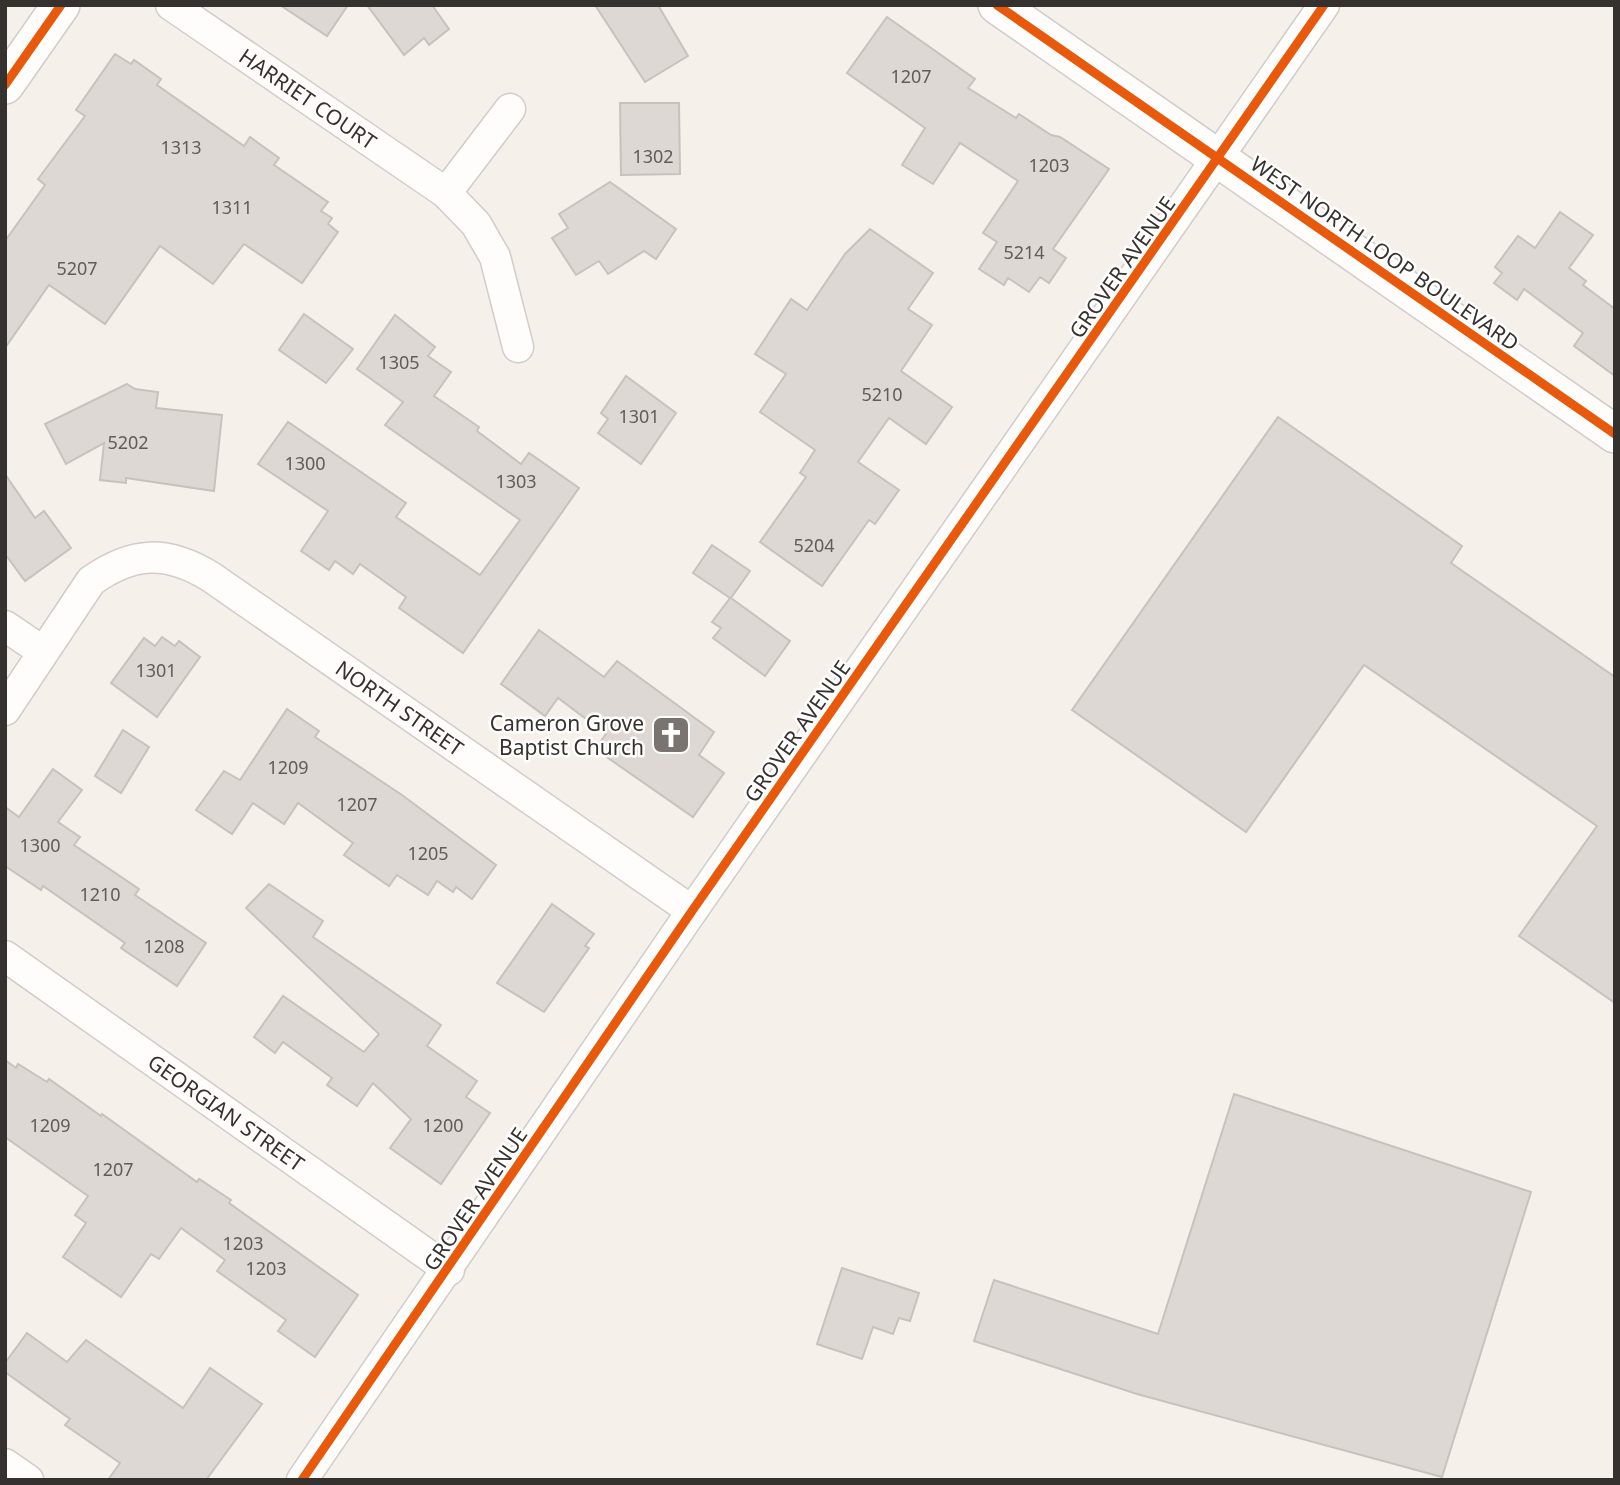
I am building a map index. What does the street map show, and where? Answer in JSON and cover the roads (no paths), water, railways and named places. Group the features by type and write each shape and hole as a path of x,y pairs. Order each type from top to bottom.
{"street":[{"path":"5,85 61,5"},
{"name":"HARRIET COURT","path":"171,5 446,193 476,224 495,257 518,347"},
{"name":"WEST NORTH LOOP BOULEVARD","path":"997,5 1615,434"},
{"name":"GROVER AVENUE","path":"302,1480 692,911 1324,5"},
{"path":"446,193 510,109"},
{"name":"NORTH STREET","path":"5,710 41,651 91,581 110,567 130,559 172,559 211,577 692,911"},
{"path":"5,626 41,651"},
{"name":"GEORGIAN STREET","path":"5,956 449,1269"},
{"path":"5,1464 28,1480"}],"place":[{"name":"Cameron Grove Baptist Church","path":"671,735"}]}
